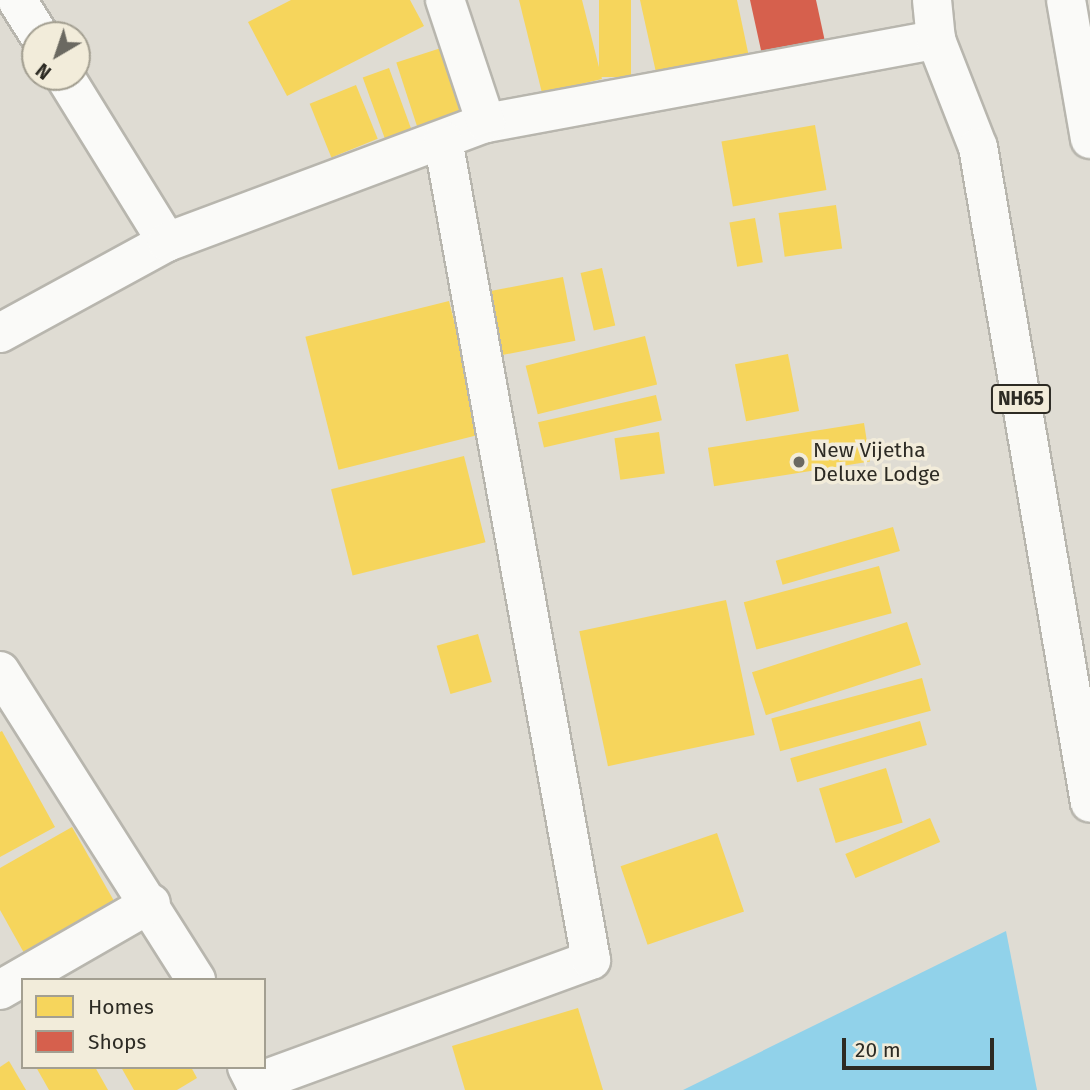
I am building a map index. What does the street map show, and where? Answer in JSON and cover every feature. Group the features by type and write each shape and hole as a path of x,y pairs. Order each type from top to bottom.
{"main road":[{"path":"18,0 31,21"},
{"path":"445,0 486,123"},
{"name":"NH65","path":"932,0 936,40 978,147 1090,803"},
{"path":"1066,0 1090,139"},
{"path":"0,333 167,242 486,123 936,40"},
{"path":"74,91 167,242"},
{"path":"248,1069 256,1083 591,960 443,139"},
{"path":"5,690 151,903 195,978"},
{"path":"0,990 151,903"}],"water":[{"path":"1006,931 1037,1090 683,1090"}],"building: Homes":[{"path":"291,0 410,0 424,26 287,96 248,22"},
{"path":"519,0 582,0 602,79 542,93"},
{"path":"599,0 631,0 631,77 599,77"},
{"path":"640,0 737,0 749,57 657,77"},
{"path":"441,48 463,115 418,129 396,63"},
{"path":"389,68 411,129 385,139 363,78"},
{"path":"356,85 378,139 331,158 310,104"},
{"path":"815,125 826,190 733,206 721,141"},
{"path":"836,205 842,249 785,257 779,213"},
{"path":"755,218 763,262 737,267 729,223"},
{"path":"602,268 615,325 594,330 581,273"},
{"path":"563,277 575,341 497,356 484,292"},
{"path":"449,301 482,434 339,470 305,337"},
{"path":"645,336 657,385 538,414 526,366"},
{"path":"788,354 799,411 746,421 735,364"},
{"path":"656,395 662,420 544,448 538,422"},
{"path":"864,423 870,462 714,486 708,448"},
{"path":"659,432 665,474 620,480 614,438"},
{"path":"464,456 486,542 353,575 331,489"},
{"path":"893,527 900,551 783,585 776,561"},
{"path":"879,566 892,613 756,650 744,602"},
{"path":"726,600 755,735 608,766 579,631"},
{"path":"907,622 921,665 766,715 752,672"},
{"path":"478,634 492,682 450,694 437,646"},
{"path":"922,678 931,711 780,751 771,718"},
{"path":"920,721 927,745 797,782 790,758"},
{"path":"2,731 55,827 0,857 0,732"},
{"path":"886,768 903,823 836,843 819,788"},
{"path":"930,818 940,842 855,878 845,854"},
{"path":"72,827 118,908 28,960 0,910 0,868"},
{"path":"717,833 744,911 648,945 621,866"},
{"path":"578,1008 603,1090 465,1090 452,1046"},
{"path":"9,1061 26,1090 0,1090 0,1067"},
{"path":"37,1069 96,1069 108,1090 49,1090"},
{"path":"122,1069 192,1069 197,1078 177,1090 134,1090"}],"building: Shops":[{"path":"750,0 816,0 827,51 764,64"}],"place":[{"name":"New Vijetha Deluxe Lodge","path":"799,462"}]}
